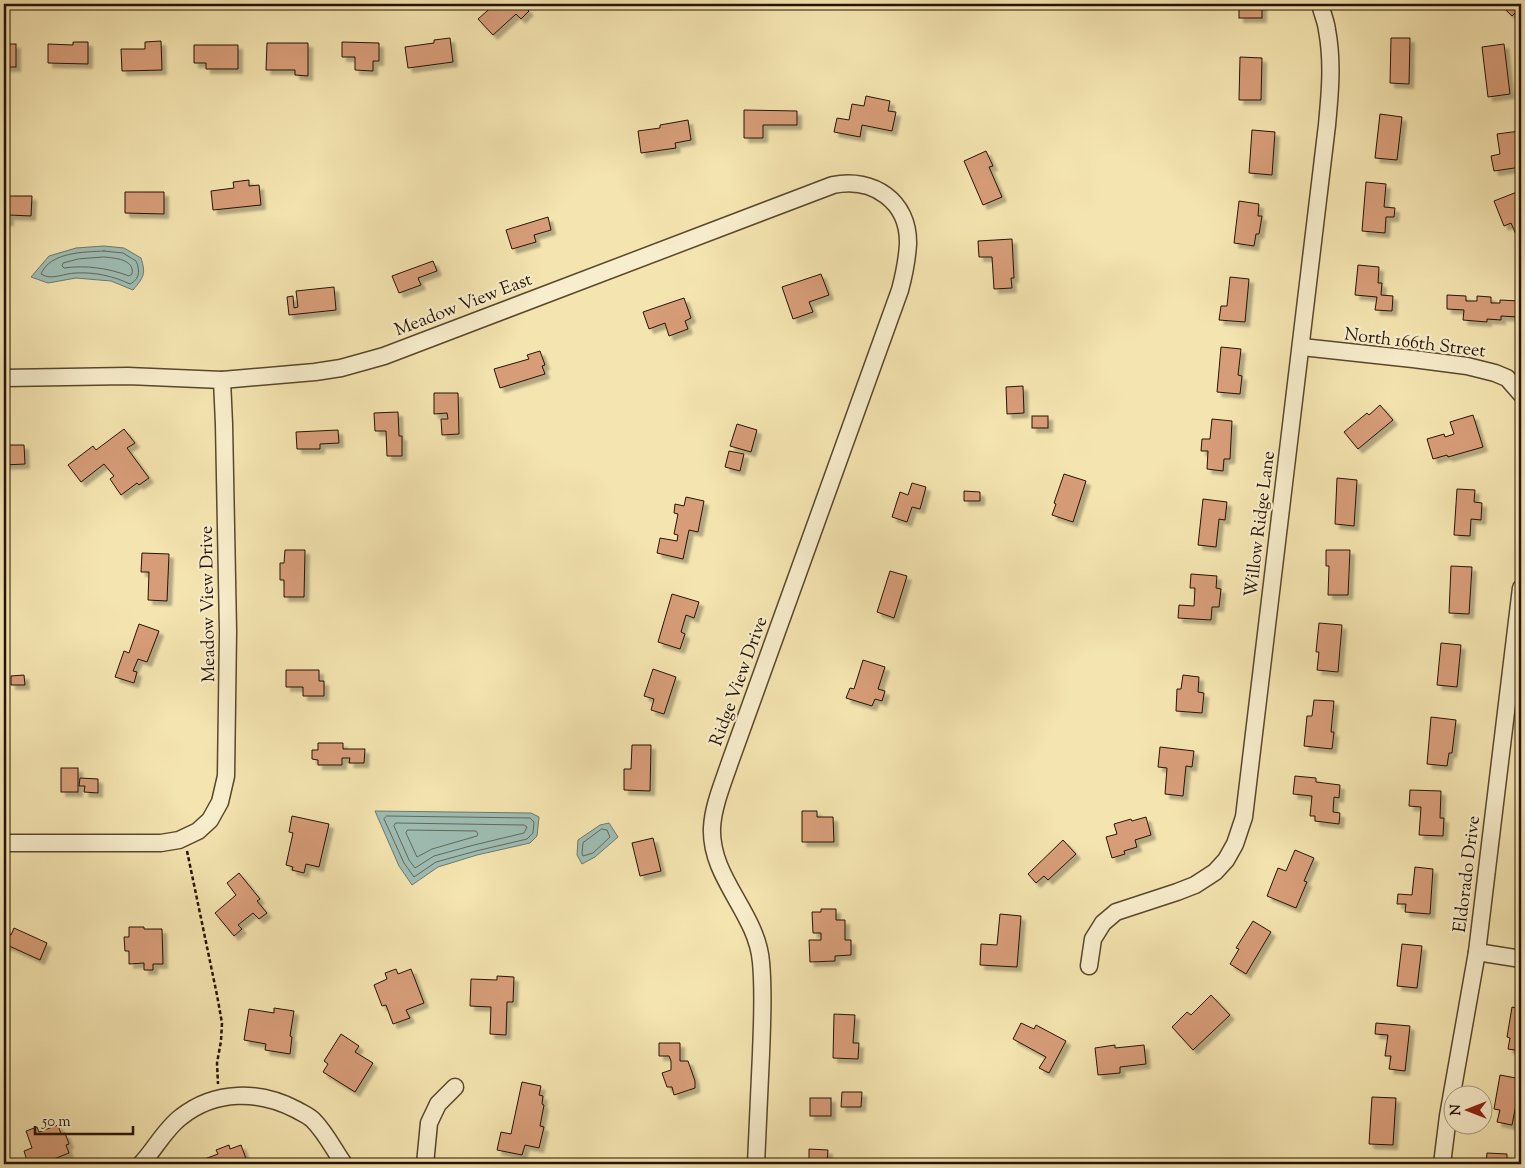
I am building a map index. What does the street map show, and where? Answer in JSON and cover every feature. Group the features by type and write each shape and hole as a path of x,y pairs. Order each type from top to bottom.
{"street":[{"name":"Willow Ridge Lane","path":"1089,966 1092,939 1103,923 1116,912 1195,885 1215,872 1226,860 1235,844 1244,817 1328,125 1330,59 1327,30 1320,4"},
{"name":"Meadow View East","path":"4,378 128,376 222,380 341,368 384,356 832,185 844,182 872,187 890,198 899,208 904,220"},
{"name":"Ridge View Drive","path":"756,1164 763,1018 761,961 758,942 751,926 719,865 712,830 713,814 900,290 906,267 908,243 904,220"},
{"name":"North 166th Street","path":"1302,347 1467,366 1507,378 1520,389"},
{"name":"Meadow View Drive","path":"184,838 198,831 207,823 215,811 223,792 227,756 228,631 222,380"},
{"name":"Eldorado Drive","path":"1442,1164 1448,1116 1477,952 1521,588"},
{"path":"4,843 161,844 184,838"},
{"path":"1477,952 1521,959"},
{"path":"425,1164 429,1123 438,1104 455,1087"},
{"path":"141,1164 180,1118 198,1106 235,1095 261,1096 288,1106 312,1119 325,1134 344,1164"}],"path":[{"path":"184,838 222,1024 217,1063 220,1098"}],"water":[{"path":"104,246 124,248 141,258 143,275 133,290 111,281 76,278 48,283 31,277 49,256 76,248"},
{"path":"375,811 531,813 539,817 537,836 530,843 477,855 438,867 412,885 399,866"},
{"path":"609,823 618,837 595,857 582,864 577,855 578,840 600,825"}],"building":[{"path":"495,4 522,4 529,11 521,19 516,14 493,35 478,19"},
{"path":"1239,4 1262,4 1262,18 1239,18"},
{"path":"1500,4 1521,4 1521,7 1512,16"},
{"path":"450,38 453,62 408,68 405,47 434,43 434,40"},
{"path":"1391,38 1410,38 1409,84 1390,83"},
{"path":"161,41 162,70 122,71 121,49 145,49 145,42"},
{"path":"73,42 88,42 88,64 48,63 48,44 73,45"},
{"path":"342,42 379,43 379,61 373,61 373,71 355,70 355,57 342,57"},
{"path":"267,43 308,43 308,76 295,75 295,70 266,70"},
{"path":"4,44 16,44 16,67 4,67"},
{"path":"1504,44 1510,94 1488,97 1482,47"},
{"path":"194,45 238,45 238,69 206,69 206,63 194,63"},
{"path":"1240,57 1262,58 1261,100 1239,100"},
{"path":"866,96 890,101 888,111 896,112 892,131 862,125 860,137 834,132 837,118 849,120 852,104 864,106"},
{"path":"744,110 797,111 797,125 763,125 763,138 744,138"},
{"path":"1380,114 1402,117 1397,160 1375,158"},
{"path":"688,120 691,140 675,143 676,148 641,153 638,131 660,128 660,125"},
{"path":"1252,130 1275,132 1272,175 1249,173"},
{"path":"1520,131 1521,167 1494,171 1491,156 1500,154 1497,134"},
{"path":"986,151 993,166 989,167 1002,197 983,205 964,161"},
{"path":"249,180 249,186 259,185 261,205 213,210 211,191 234,188 233,182"},
{"path":"1366,182 1386,184 1384,207 1395,208 1394,217 1386,217 1385,233 1362,231"},
{"path":"125,192 164,192 164,214 125,213"},
{"path":"1517,192 1521,202 1520,244 1511,223 1504,226 1494,201"},
{"path":"4,196 32,196 31,216 9,215 9,221 4,221"},
{"path":"1239,201 1259,204 1258,216 1262,216 1259,234 1256,234 1254,246 1234,243"},
{"path":"548,217 551,230 534,235 536,242 512,249 506,230"},
{"path":"1012,239 1014,278 1011,278 1012,288 994,289 992,257 979,257 978,241"},
{"path":"433,261 437,271 418,278 421,285 399,293 392,276"},
{"path":"1358,265 1379,267 1378,283 1382,283 1381,295 1393,296 1392,311 1375,310 1377,297 1355,295"},
{"path":"821,274 829,295 809,302 813,312 793,319 782,287"},
{"path":"1230,277 1249,279 1245,322 1219,320 1221,306 1227,306"},
{"path":"334,287 336,310 289,315 287,297 293,296 294,308 298,307 296,291"},
{"path":"1447,295 1466,296 1466,301 1477,301 1477,296 1491,297 1491,303 1500,303 1500,300 1519,301 1518,317 1501,316 1501,320 1487,319 1487,322 1463,320 1464,310 1447,309"},
{"path":"684,298 691,318 685,321 688,329 669,336 665,323 649,329 643,312"},
{"path":"1221,347 1241,349 1238,375 1242,376 1240,394 1217,392"},
{"path":"540,351 545,365 542,366 545,374 500,388 494,369 529,359 527,355"},
{"path":"1023,386 1024,413 1007,414 1006,387"},
{"path":"434,393 458,393 459,434 442,435 441,419 448,419 447,413 434,414"},
{"path":"1380,405 1393,420 1358,449 1344,432"},
{"path":"398,412 399,436 402,436 402,456 387,456 386,431 375,431 374,413"},
{"path":"1473,415 1483,447 1448,457 1447,455 1433,459 1427,439 1444,434 1445,437 1454,434 1450,422"},
{"path":"1032,416 1048,416 1048,428 1032,428"},
{"path":"1212,419 1232,421 1230,459 1224,459 1223,471 1207,469 1208,451 1201,451 1202,439 1210,439"},
{"path":"737,424 757,430 751,452 730,446"},
{"path":"124,429 135,443 127,448 149,478 139,485 137,483 121,495 110,479 114,476 104,464 81,482 68,465 93,446 96,450"},
{"path":"338,430 339,443 320,444 320,449 297,449 296,432"},
{"path":"4,445 24,445 25,464 4,465"},
{"path":"729,451 744,454 740,471 725,467"},
{"path":"1064,474 1086,481 1073,522 1052,515"},
{"path":"1337,478 1357,480 1354,526 1335,524"},
{"path":"912,483 926,487 920,509 912,507 907,522 892,517 900,492 908,495"},
{"path":"1457,489 1475,490 1474,502 1482,503 1481,520 1471,519 1470,536 1454,535"},
{"path":"964,491 980,492 980,501 964,501"},
{"path":"686,497 704,501 698,532 689,530 683,559 657,553 660,538 677,541 678,535 674,534 678,514 674,513 675,504 684,506"},
{"path":"1203,499 1227,502 1225,520 1219,519 1216,547 1198,545"},
{"path":"285,550 305,550 304,597 284,597 284,580 280,580 280,563 284,563"},
{"path":"1326,550 1350,550 1348,595 1328,595 1329,566 1326,566"},
{"path":"142,553 169,554 167,601 148,600 149,572 141,572"},
{"path":"1451,566 1472,567 1469,614 1449,613"},
{"path":"890,571 907,576 894,618 877,612"},
{"path":"1191,574 1217,576 1216,588 1221,589 1219,607 1212,607 1211,620 1178,618 1179,605 1194,606 1195,588 1190,588"},
{"path":"672,594 699,602 694,618 686,615 681,632 685,634 680,649 658,642"},
{"path":"1319,623 1342,625 1338,672 1317,670 1319,652 1316,652"},
{"path":"139,624 159,631 147,662 138,659 133,671 137,672 134,683 115,677 124,651 129,653"},
{"path":"1441,643 1461,645 1457,687 1437,685"},
{"path":"863,660 885,667 878,689 885,691 882,701 875,699 872,706 846,698 850,688 854,689"},
{"path":"653,669 676,677 664,714 651,710 654,699 644,696"},
{"path":"286,670 319,670 319,681 324,681 324,696 303,696 303,687 286,687"},
{"path":"24,675 25,685 11,685 11,676"},
{"path":"1183,675 1199,677 1198,692 1204,693 1202,713 1176,711 1177,689 1181,689"},
{"path":"1314,700 1334,701 1331,732 1334,732 1332,749 1304,746 1307,716 1312,716"},
{"path":"1431,717 1456,720 1452,753 1449,753 1447,766 1427,764"},
{"path":"318,743 343,743 343,749 365,749 364,763 349,763 350,758 342,758 342,765 318,765 318,760 312,759 312,750 318,750"},
{"path":"632,745 651,745 650,791 624,790 624,769 631,769"},
{"path":"1160,747 1194,751 1192,767 1186,766 1183,796 1165,794 1167,768 1158,767"},
{"path":"61,768 78,768 78,792 61,792"},
{"path":"1295,776 1316,778 1316,782 1340,785 1339,798 1334,797 1333,812 1340,813 1339,824 1315,821 1315,816 1310,816 1312,796 1293,794"},
{"path":"80,778 98,779 98,793 84,792 85,786 79,786"},
{"path":"1410,790 1441,791 1440,818 1444,818 1443,836 1419,835 1421,807 1409,806"},
{"path":"802,811 817,811 817,817 833,817 834,842 802,842"},
{"path":"292,816 329,824 319,867 306,864 304,873 292,870 293,867 286,865 293,833 289,832"},
{"path":"1146,817 1151,835 1135,840 1137,847 1124,851 1125,854 1112,858 1106,837 1117,834 1114,824"},
{"path":"653,838 661,871 640,876 632,843"},
{"path":"1063,840 1076,854 1048,880 1044,876 1036,883 1028,874"},
{"path":"1295,850 1314,858 1304,881 1307,882 1296,908 1267,896 1278,868 1286,871"},
{"path":"1415,867 1433,869 1430,914 1405,912 1406,904 1397,904 1398,894 1412,895"},
{"path":"239,873 260,899 257,901 267,913 259,919 253,913 238,925 242,929 234,936 215,913 236,895 227,883"},
{"path":"821,909 836,909 836,920 845,920 845,940 851,940 851,955 835,956 835,961 810,962 809,940 821,940 821,933 813,933 812,912 821,912"},
{"path":"1000,914 1021,916 1017,967 980,965 981,944 997,945"},
{"path":"1253,921 1271,932 1246,974 1230,964 1239,949 1236,948"},
{"path":"129,927 162,929 163,964 153,964 153,970 144,970 144,963 129,964 129,951 125,951 124,937 129,937"},
{"path":"14,928 47,943 40,960 7,945 4,948 4,931 11,935"},
{"path":"1402,944 1422,946 1417,988 1397,986"},
{"path":"396,969 398,974 411,969 424,1003 406,1010 410,1018 393,1024 386,1005 382,1006 374,985 387,979 385,973"},
{"path":"497,976 514,977 513,1002 507,1002 506,1035 490,1034 491,1007 470,1006 471,979 497,980"},
{"path":"1211,995 1230,1015 1193,1050 1172,1027 1187,1012 1191,1015"},
{"path":"1512,1007 1521,1009 1521,1051 1508,1049 1510,1038 1507,1037"},
{"path":"274,1008 294,1011 290,1036 292,1037 290,1054 265,1050 266,1044 244,1040 249,1009 274,1013"},
{"path":"834,1014 855,1015 853,1043 859,1043 858,1059 833,1058"},
{"path":"1021,1023 1034,1029 1036,1025 1066,1041 1049,1073 1039,1068 1046,1057 1013,1039"},
{"path":"1376,1023 1410,1026 1405,1071 1389,1069 1391,1056 1385,1056 1388,1035 1375,1034"},
{"path":"341,1034 359,1046 355,1052 373,1063 355,1092 323,1072 328,1064 324,1061"},
{"path":"659,1043 680,1043 680,1061 688,1061 695,1081 695,1088 674,1095 672,1087 667,1087 662,1073 671,1070 671,1061 669,1056 659,1056"},
{"path":"1115,1045 1115,1048 1144,1045 1146,1064 1120,1067 1120,1073 1098,1075 1095,1048"},
{"path":"1500,1075 1521,1079 1512,1125 1497,1122 1500,1110 1494,1109"},
{"path":"522,1082 541,1086 539,1095 543,1096 542,1104 544,1105 540,1126 544,1127 539,1148 525,1145 522,1155 497,1150 501,1132 511,1134"},
{"path":"842,1092 862,1092 861,1107 841,1107"},
{"path":"1372,1097 1396,1098 1393,1145 1369,1144"},
{"path":"810,1098 831,1098 831,1116 810,1116"},
{"path":"58,1125 61,1134 65,1133 69,1144 66,1145 69,1153 46,1162 47,1164 28,1164 24,1151 32,1148 26,1131 37,1127 39,1132"},
{"path":"229,1145 230,1149 241,1145 248,1164 204,1164 202,1160 218,1154 216,1150"},
{"path":"809,1149 828,1150 827,1164 809,1164"},
{"path":"1487,1153 1507,1154 1507,1164 1486,1164"}]}
